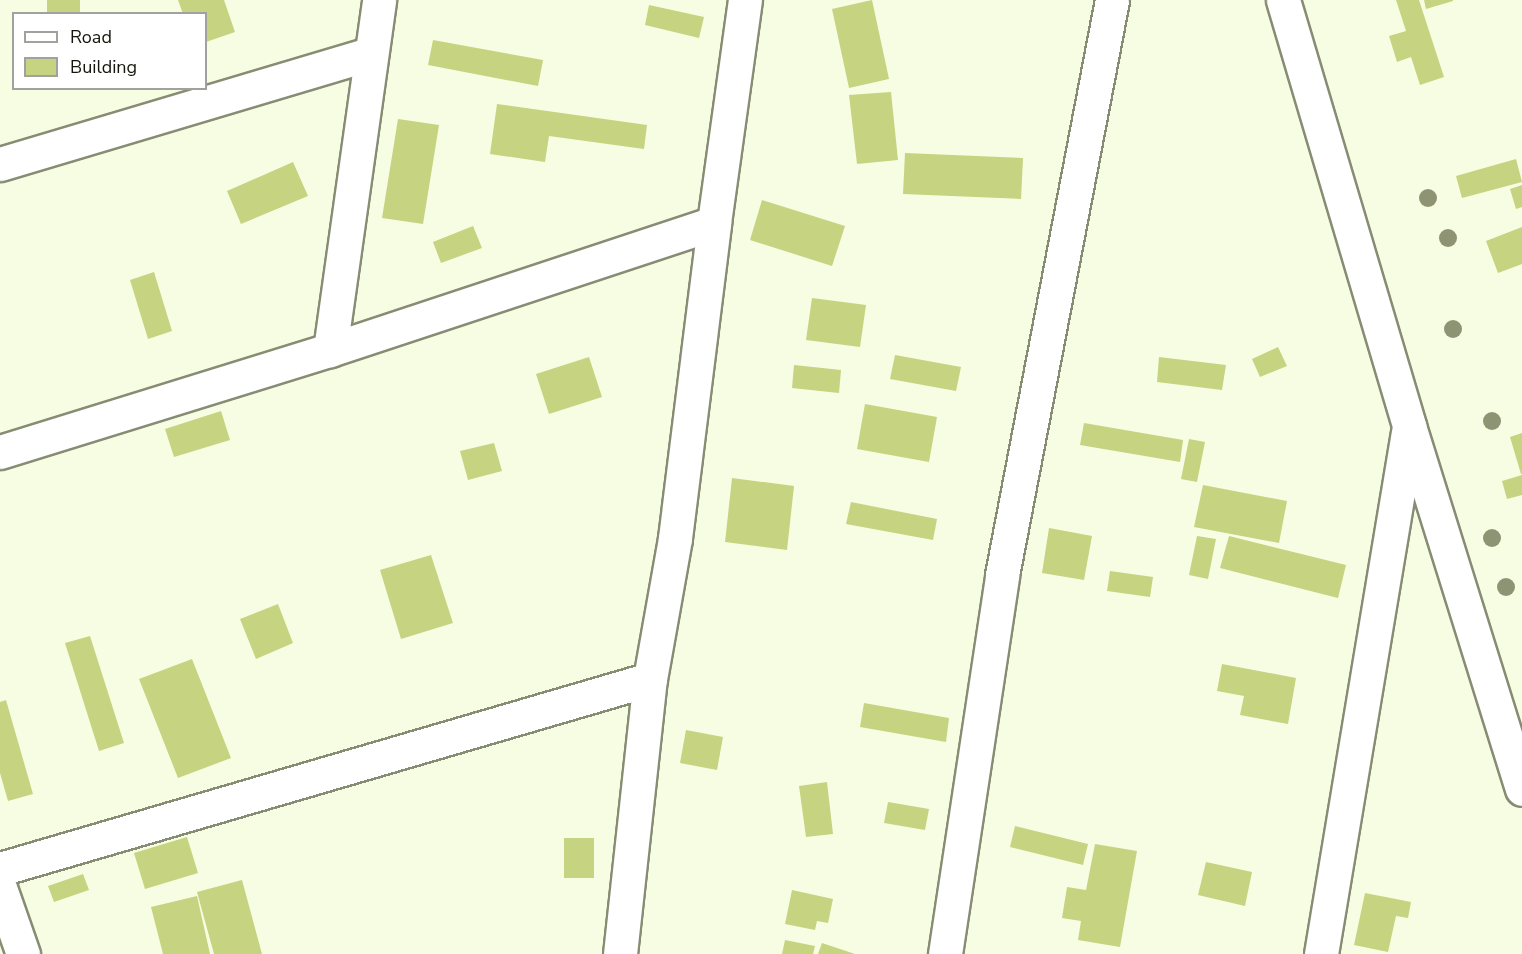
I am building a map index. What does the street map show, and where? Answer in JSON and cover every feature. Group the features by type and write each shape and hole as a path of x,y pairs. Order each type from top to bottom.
{"street":[{"path":"330,350 353,204 370,54 379,0"},
{"path":"620,954 650,679 675,538 714,223 745,0"},
{"path":"945,954 1002,575 1112,0"},
{"path":"1286,1 1409,426 1510,707 1522,789"},
{"path":"0,164 370,54"},
{"path":"0,452 330,350 714,223"},
{"path":"1321,954 1409,426"},
{"path":"0,869 650,679"},
{"path":"0,888 23,954"}],"building":[{"path":"47,0 80,0 80,12 47,12"},
{"path":"178,0 224,0 235,32 207,42 207,12 182,12"},
{"path":"872,0 889,79 849,88 832,9"},
{"path":"1396,0 1419,0 1444,77 1420,85 1411,57 1397,62 1389,36 1406,31"},
{"path":"1424,0 1453,0 1453,1 1426,9"},
{"path":"649,5 704,17 699,38 645,25"},
{"path":"433,40 543,60 538,86 428,65"},
{"path":"891,92 898,160 857,164 849,95"},
{"path":"497,104 647,125 644,149 549,136 545,162 490,154"},
{"path":"398,119 439,125 423,224 382,218"},
{"path":"905,153 1023,158 1021,199 903,194"},
{"path":"1516,159 1522,182 1462,198 1456,176"},
{"path":"293,162 308,196 241,224 227,191"},
{"path":"1522,185 1522,207 1516,209 1510,189"},
{"path":"762,200 845,226 832,266 750,240"},
{"path":"473,226 482,248 441,263 433,242"},
{"path":"1522,227 1522,264 1498,273 1486,241"},
{"path":"154,272 172,331 148,339 130,280"},
{"path":"812,298 866,305 860,347 806,340"},
{"path":"1278,347 1287,366 1260,377 1252,359"},
{"path":"895,355 961,367 956,391 890,379"},
{"path":"589,357 602,397 549,414 536,374"},
{"path":"1159,357 1226,365 1222,390 1157,382"},
{"path":"794,365 841,370 839,393 792,388"},
{"path":"865,404 937,417 929,462 857,449"},
{"path":"221,411 230,440 174,457 165,429"},
{"path":"1084,423 1183,440 1180,462 1080,445"},
{"path":"1522,433 1522,474 1521,474 1510,437"},
{"path":"1189,439 1205,442 1197,482 1181,479"},
{"path":"494,443 502,471 468,480 460,451"},
{"path":"1522,475 1522,495 1507,499 1502,481"},
{"path":"732,478 794,486 787,550 725,542"},
{"path":"1203,485 1287,501 1279,543 1194,527"},
{"path":"851,502 937,519 933,540 846,524"},
{"path":"1049,528 1092,536 1084,580 1042,573"},
{"path":"1197,536 1216,539 1208,579 1189,575"},
{"path":"1229,536 1346,565 1338,598 1220,568"},
{"path":"431,555 453,623 401,639 380,570"},
{"path":"1110,571 1153,577 1150,597 1107,591"},
{"path":"278,604 293,643 256,659 240,619"},
{"path":"90,636 124,743 99,751 65,643"},
{"path":"192,659 231,758 178,778 139,679"},
{"path":"1222,664 1296,678 1288,724 1240,715 1244,696 1217,691"},
{"path":"6,700 33,794 8,801 0,773 0,702"},
{"path":"864,703 949,718 946,742 860,727"},
{"path":"686,730 723,737 717,770 680,763"},
{"path":"827,782 833,834 806,837 799,786"},
{"path":"888,802 929,809 925,830 884,823"},
{"path":"1015,826 1088,844 1083,865 1010,847"},
{"path":"187,837 198,873 145,889 134,853"},
{"path":"564,838 594,838 594,878 564,878"},
{"path":"1095,844 1137,851 1120,947 1078,940 1081,921 1062,918 1067,887 1086,890"},
{"path":"1206,862 1252,872 1245,906 1198,895"},
{"path":"83,874 89,890 54,902 48,886"},
{"path":"242,880 262,954 214,954 197,892"},
{"path":"792,890 833,899 828,923 817,921 815,930 785,924"},
{"path":"1365,893 1411,902 1408,918 1396,916 1388,952 1354,945"},
{"path":"197,896 210,954 163,954 151,907"},
{"path":"785,940 815,946 813,954 782,954"},
{"path":"822,943 855,954 818,954"}]}
